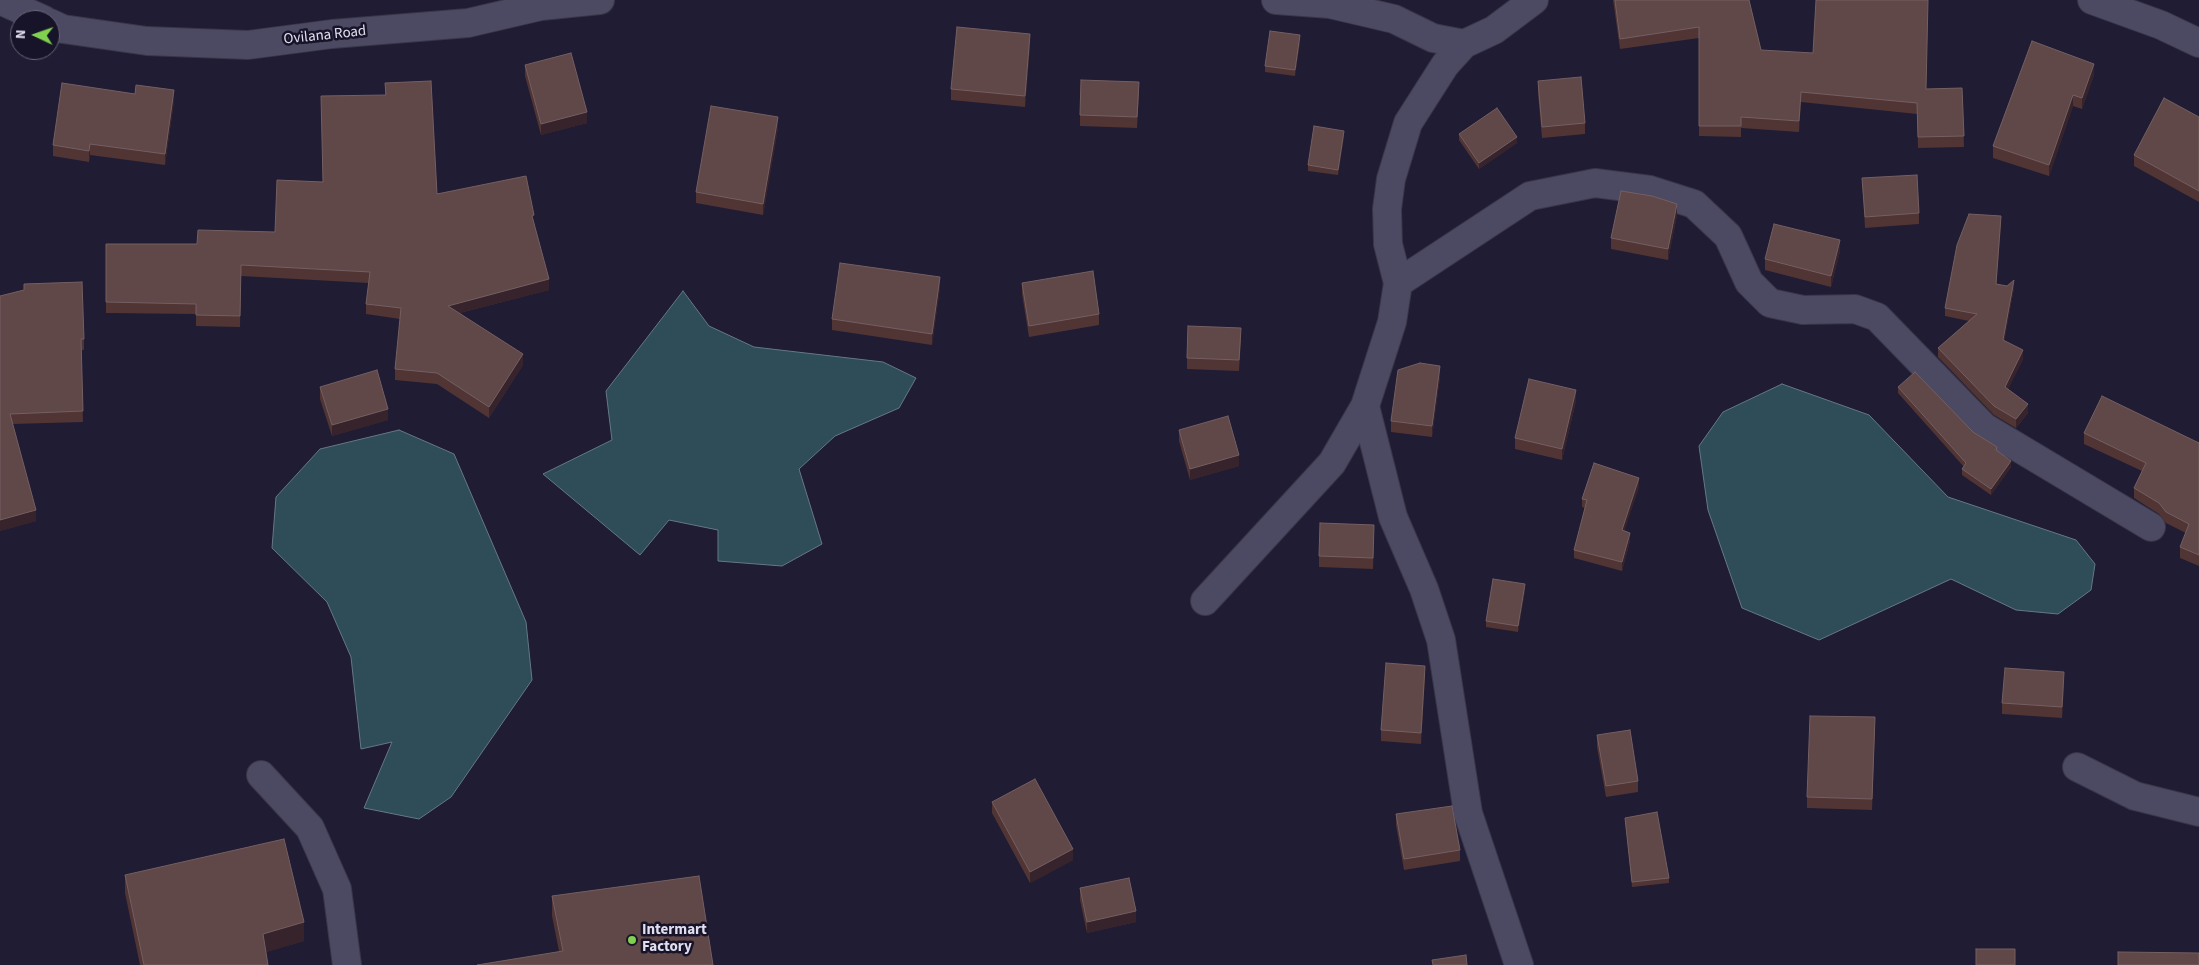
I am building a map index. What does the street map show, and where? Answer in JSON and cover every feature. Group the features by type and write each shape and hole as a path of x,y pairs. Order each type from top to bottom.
{"street":[{"path":"0,0 22,10"},
{"name":"Ovilana Road","path":"60,28 147,42 248,46 332,34 468,23 541,6 600,0"},
{"path":"1276,0 1330,4 1394,19 1433,38 1464,44"},
{"path":"1205,600 1332,463 1365,406 1392,322 1398,283 1388,244 1387,209 1391,179 1408,123 1445,65 1464,44 1494,30 1534,0"},
{"path":"2092,0 2160,25 2199,43"},
{"path":"1398,283 1530,196 1596,183 1650,190 1694,204 1728,236 1749,282 1770,304 1802,310 1855,308 1877,317 1984,427 2151,527"},
{"path":"1365,406 1393,516 1424,589 1441,640 1468,813 1519,965"},
{"path":"2077,767 2135,796 2199,812"},
{"path":"261,775 310,828 337,889 347,965"}],"water":[{"path":"683,291 709,326 754,347 883,362 916,378 899,408 835,436 799,469 822,544 782,566 718,561 718,530 669,520 640,555 543,474 612,440 606,391"},
{"path":"1782,384 1869,415 1948,497 2076,540 2095,564 2091,590 2058,614 2016,610 1951,579 1819,640 1742,608 1708,510 1699,446 1723,412"},
{"path":"399,430 454,454 526,622 532,680 451,797 419,819 364,808 392,742 361,749 351,657 327,602 272,548 276,497 320,449"}],"building":[{"path":"1615,0 1749,0 1761,50 1813,53 1816,0 1928,0 1926,89 1962,88 1964,136 1918,137 1917,103 1801,92 1799,121 1741,117 1741,126 1699,126 1699,27 1620,39"},
{"path":"957,27 1030,34 1025,96 951,89"},
{"path":"1270,31 1300,35 1295,70 1265,66"},
{"path":"2032,41 2094,64 2082,98 2073,95 2049,165 1993,146"},
{"path":"571,53 587,112 541,124 525,65"},
{"path":"1581,77 1585,123 1542,127 1538,81"},
{"path":"1081,80 1139,82 1137,117 1080,115"},
{"path":"431,81 437,194 526,176 534,215 532,216 549,279 448,306 523,354 489,407 437,373 395,369 401,308 366,304 370,272 241,265 240,316 196,315 196,304 106,302 106,244 197,244 198,230 275,232 277,180 323,182 321,96 386,95 385,83"},
{"path":"62,83 135,94 136,85 174,90 165,154 90,144 89,151 53,145"},
{"path":"2164,98 2199,117 2199,191 2134,155"},
{"path":"711,106 778,117 763,204 696,192"},
{"path":"1497,108 1517,137 1479,163 1459,134"},
{"path":"1314,126 1344,131 1338,170 1308,165"},
{"path":"1917,175 1919,213 1865,217 1862,178"},
{"path":"1621,191 1652,196 1677,204 1668,249 1611,238"},
{"path":"1969,214 2001,216 1996,284 2007,286 2014,280 2003,340 2023,350 2005,387 2028,404 2016,419 1994,406 1938,348 1977,314 1945,308 1957,245"},
{"path":"1774,224 1840,240 1831,276 1765,259"},
{"path":"840,263 940,277 932,334 832,319"},
{"path":"1093,271 1099,314 1029,326 1022,283"},
{"path":"82,282 84,339 81,339 83,411 10,414 36,510 0,520 0,296 24,290 24,284"},
{"path":"1188,326 1241,328 1239,360 1187,358"},
{"path":"1420,363 1440,366 1432,426 1391,421 1398,370"},
{"path":"377,370 388,409 332,425 320,387"},
{"path":"1915,372 1973,432 1997,447 1996,450 2011,461 1991,489 1962,469 1966,463 1898,387"},
{"path":"1529,379 1576,390 1562,449 1515,438"},
{"path":"2102,396 2199,443 2199,555 2180,547 2189,524 2166,512 2159,503 2134,488 2146,463 2084,433"},
{"path":"1228,416 1239,455 1190,469 1179,430"},
{"path":"1594,463 1639,478 1622,530 1630,533 1622,562 1574,550 1587,500 1582,499"},
{"path":"1320,523 1374,525 1373,558 1319,556"},
{"path":"1493,579 1525,584 1518,626 1486,621"},
{"path":"1386,663 1425,666 1421,733 1381,730"},
{"path":"2005,668 2064,672 2062,707 2002,703"},
{"path":"1810,716 1875,717 1872,799 1807,797"},
{"path":"1630,730 1638,781 1606,786 1597,735"},
{"path":"1035,779 1073,849 1030,872 992,802"},
{"path":"1452,806 1460,850 1404,859 1396,814"},
{"path":"1657,812 1669,878 1632,882 1625,818"},
{"path":"284,839 304,922 263,934 268,965 144,965 125,875"},
{"name":"Intermart Factory","path":"699,876 713,965 477,965 563,951 552,896"},
{"path":"1129,878 1136,911 1087,922 1080,888"},
{"path":"1976,949 2015,949 2015,965 1976,965"},
{"path":"2118,952 2199,953 2199,965 2118,965"},
{"path":"1466,955 1467,965 1433,965 1432,960"}],"place":[{"name":"Intermart Factory","path":"632,940"}]}
